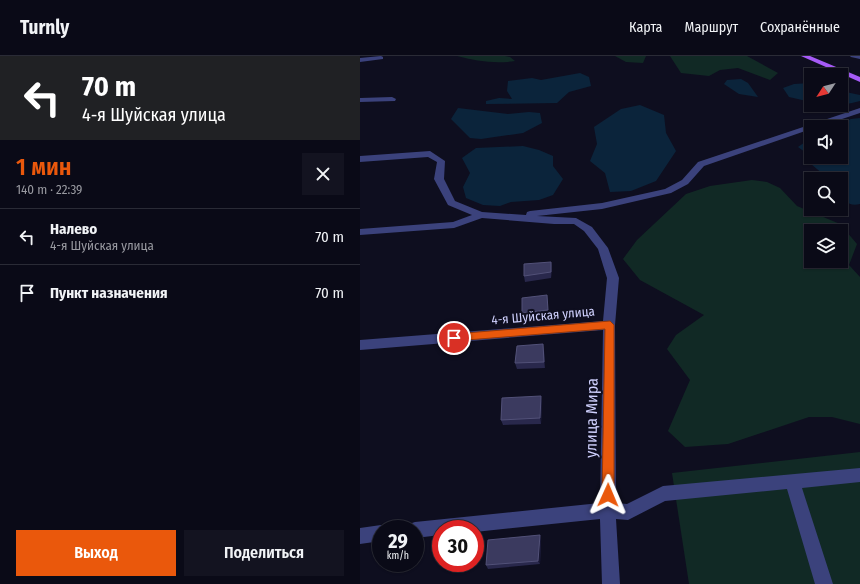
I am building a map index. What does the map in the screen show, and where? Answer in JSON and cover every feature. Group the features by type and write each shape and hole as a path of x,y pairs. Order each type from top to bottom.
{"main road":[{"path":"804,56 860,80"}],"street":[{"path":"853,56 860,57"},
{"path":"360,60 381,58"},
{"path":"360,100 392,98"},
{"path":"360,158 430,154 441,161 439,179 451,203 481,215 501,216 602,206 668,191 685,182 701,164 860,110"},
{"path":"360,232 454,225 481,215"},
{"name":"улица Мира","path":"501,216 554,221 576,221 588,229 603,248 612,278 608,510 611,584"},
{"name":"4-я Шуйская улица","path":"360,345 610,325"},
{"path":"424,529 608,510 628,512 663,494 860,475"},
{"path":"792,481 824,584"},
{"path":"360,536 372,534"}],"green space":[{"path":"457,56 505,56 510,57 515,61 486,62"},
{"path":"615,56 646,56 643,63 626,62"},
{"path":"670,56 747,56 778,73 770,80 738,68 720,70 709,76 681,73"},
{"path":"752,180 767,182 780,188 797,206 804,209 804,216 821,216 840,224 804,224 804,268 848,268 848,233 857,244 849,265 860,277 860,424 832,417 809,417 728,444 685,447 668,431 690,380 667,349 676,335 704,315 640,280 623,259 637,240 686,194 710,186"},
{"path":"860,452 860,584 689,584 672,473"}],"water":[{"path":"580,73 589,77 591,86 569,92 557,103 486,104 486,101 499,98 512,99 507,91 508,81 532,78 541,80"},
{"path":"741,79 748,83 758,97 739,94 724,84 727,80"},
{"path":"804,83 804,100 789,97 783,88 794,84"},
{"path":"848,92 860,95 860,101 849,104"},
{"path":"640,105 664,115 666,133 676,151 656,181 631,191 610,192 605,173 590,161 597,144 594,127 621,109"},
{"path":"458,108 508,114 529,112 540,113 542,123 523,133 481,139 470,138 451,119"},
{"path":"860,118 860,204 854,205 848,203 848,172 821,172 811,164 848,164 848,120"},
{"path":"804,143 804,151 798,147"},
{"path":"523,146 539,150 553,156 553,166 563,179 553,195 539,200 511,202 500,206 483,205 466,198 463,187 470,173 462,158 476,148"}],"building":[{"path":"551,262 551,272 524,276 524,264"},
{"path":"547,295 548,310 522,313 522,298"},
{"path":"543,344 544,362 515,363 517,346"},
{"path":"541,396 540,418 501,420 502,398"},
{"path":"540,535 538,561 486,565 488,540"}],"route":[{"path":"454,338 610,325 608,495"}]}
